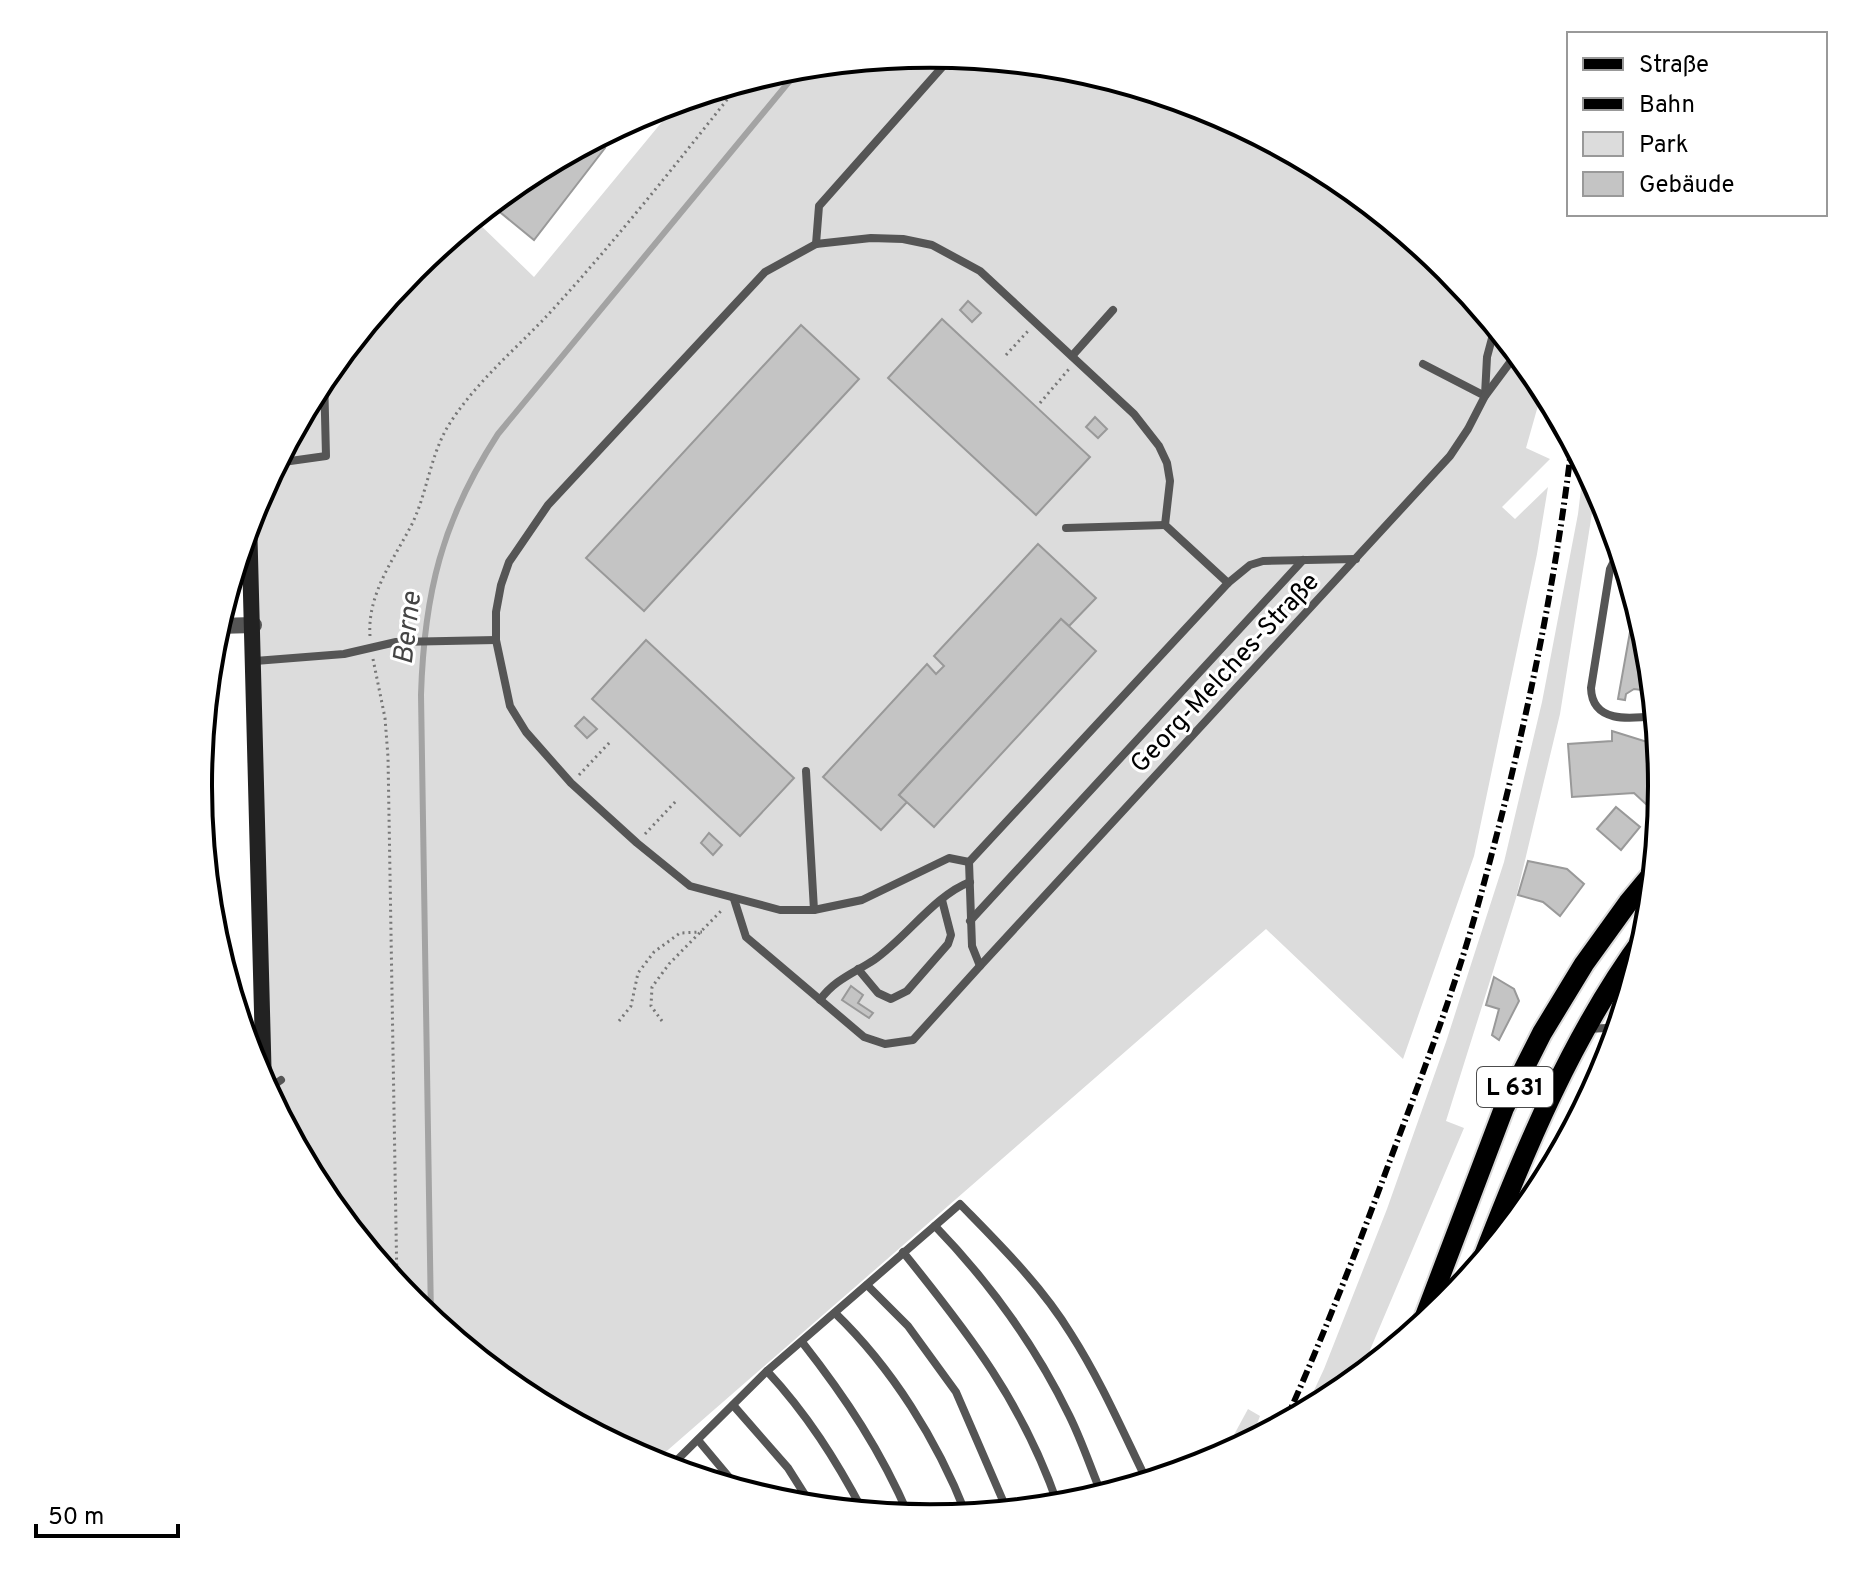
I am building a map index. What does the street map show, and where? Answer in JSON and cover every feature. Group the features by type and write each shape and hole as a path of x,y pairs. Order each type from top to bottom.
{"main road":[{"name":"L 631","path":"1431,1299 1504,1108 1542,1033 1584,964 1640,889"},
{"name":"L 631","path":"1497,1225 1584,1030 1625,965"}],"street":[{"path":"251,553 264,1056"},
{"path":"230,626 254,625"}],"lane":[{"path":"816,244 819,206 941,68"},
{"path":"969,862 949,858 862,900 814,910 780,910 690,886 571,783 526,732 510,706 496,640 496,612 509,562 548,505 765,272 816,244 871,238 903,239 932,245 980,271 1134,414 1159,446 1167,463 1170,481 1165,525"},
{"path":"1072,356 1113,310"},
{"name":"Georg-Melches-Straße","path":"1485,396 1487,357 1492,340"},
{"name":"Georg-Melches-Straße","path":"734,899 746,937 864,1037 885,1044 913,1040 1450,456 1485,396 1509,363"},
{"path":"1423,364 1485,396"},
{"path":"290,461 326,456 325,400"},
{"path":"1066,528 1165,525 1228,583"},
{"path":"980,966 972,946 969,862 1228,583 1250,565 1263,561 1356,559"},
{"path":"970,921 1303,560"},
{"path":"1612,565 1591,701 1611,716 1644,717"},
{"path":"255,661 344,654 396,642 496,640"},
{"path":"806,771 814,910"},
{"path":"820,1000 828,988 903,938 954,888 970,882"},
{"path":"858,969 878,993 891,999 907,991 948,944 951,935 942,900"},
{"path":"1584,1030 1594,1027 1604,1029"},
{"path":"276,1082 281,1080"},
{"path":"680,1459 767,1371 960,1204 1020,1265 1077,1344 1142,1471"},
{"path":"935,1226 973,1265 1029,1342 1069,1416 1097,1484"},
{"path":"903,1252 986,1358 1019,1411 1053,1493"},
{"path":"867,1285 908,1326 956,1392 1003,1500"},
{"path":"835,1313 855,1332 918,1417 961,1503"},
{"path":"802,1342 864,1426 892,1475 904,1503"},
{"path":"767,1371 802,1411 826,1445 857,1500"},
{"path":"733,1405 788,1468 803,1492"},
{"path":"698,1440 727,1475"}],"path":[{"path":"1006,355 1015,344"},
{"path":"1040,403 1057,383"},
{"path":"571,783 610,742"},
{"path":"637,843 676,801"},
{"path":"662,1021 651,1006 652,987 669,964 734,899"},
{"path":"619,1021 631,1006 638,973 654,952 680,933 702,932"}],"green space":[{"path":"883,70 976,70 1070,82 1160,106 1247,142 1288,164 1367,216 1437,278 1499,349 1538,406 1526,448 1550,459 1502,507 1515,519 1548,487 1474,856 1403,1059 1266,929 665,1453 612,1430 531,1383 492,1356 422,1294 360,1223 333,1185 308,1145 265,1059 251,552 266,511 308,427 360,349 422,278 481,225 534,277 664,120 699,106 789,82"},
{"path":"1581,486 1593,510 1560,714 1516,898 1446,1121 1464,1128 1368,1355 1313,1392 1387,1209 1446,1042 1504,862 1542,702"},
{"path":"1248,1409 1260,1416 1257,1425 1233,1436"}],"building":[{"path":"603,147 605,148 534,240 499,211"},
{"path":"968,301 981,313 972,322 960,310"},
{"path":"942,319 1090,457 1036,515 888,378"},
{"path":"801,325 859,379 644,611 586,558"},
{"path":"1095,417 1107,429 1098,438 1086,427"},
{"path":"1038,544 1096,598 1069,626 1061,619 899,795 907,802 881,830 823,777 927,664 936,674 944,666 934,656"},
{"path":"1061,619 1096,651 934,827 899,795"},
{"path":"1630,630 1641,690 1634,689 1626,694 1625,700 1618,699"},
{"path":"646,640 794,778 740,836 592,699"},
{"path":"584,717 597,729 587,738 575,726"},
{"path":"1612,731 1646,742 1647,805 1634,793 1572,797 1568,744 1612,741"},
{"path":"1616,807 1640,827 1621,850 1597,829"},
{"path":"709,833 722,845 713,855 701,843"},
{"path":"1528,861 1567,869 1584,884 1560,916 1543,902 1518,895"},
{"path":"1494,977 1514,989 1519,1001 1499,1040 1492,1035 1499,1009 1486,1005"},
{"path":"851,986 863,995 858,1003 873,1013 869,1018 842,1000"}],"waterway":[{"name":"Berne","path":"431,1302 421,695 426,624 440,559 463,497 498,434 789,82"}],"railway":[{"path":"1292,1405 1365,1228 1469,938 1534,675 1556,559 1570,462"}]}
